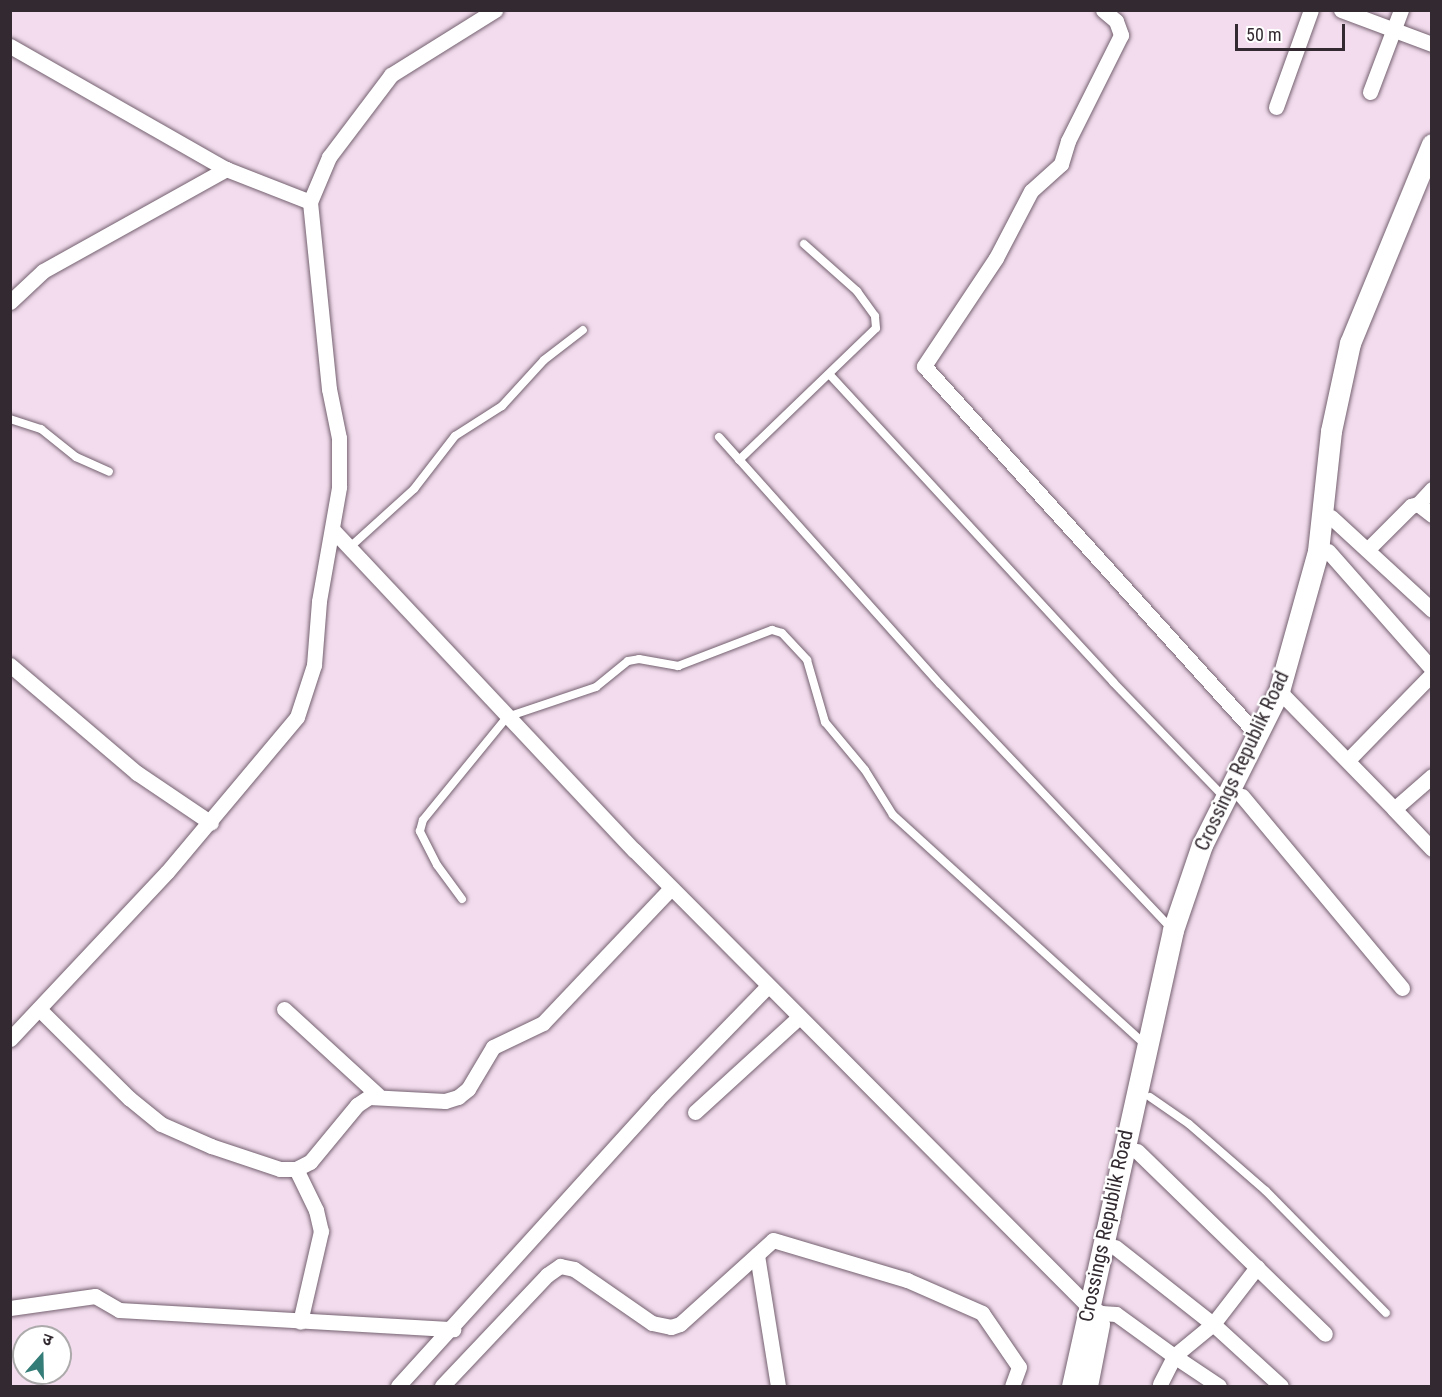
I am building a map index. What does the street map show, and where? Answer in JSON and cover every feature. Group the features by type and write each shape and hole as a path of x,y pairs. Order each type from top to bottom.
{"street":[{"path":"10,1039 211,822 297,717 308,691 339,487 339,438 329,389 310,202 329,157 391,75 495,10"},
{"path":"1103,10 1116,21 1121,35 1068,141 1061,164 1031,191 996,258 924,366 1258,735"},
{"path":"1276,107 1311,10"},
{"path":"1341,10 1431,44"},
{"path":"1370,92 1401,10"},
{"path":"10,46 226,169 310,202"},
{"path":"1088,1386 1095,1310 1115,1247 1197,894 1234,798 1307,645 1328,551 1331,517 1358,364 1431,155"},
{"name":"Crossings Republik Road","path":"1072,1386 1095,1310 1146,1045 1173,930 1202,845 1234,798 1258,735 1283,695 1318,551 1330,431 1348,351 1431,155"},
{"path":"10,302 43,271 226,169"},
{"path":"1368,549 1418,504 1431,489"},
{"path":"1418,504 1431,515"},
{"path":"1331,517 1431,610"},
{"path":"333,530 507,717 671,888 1095,1310 1116,1314 1219,1386"},
{"path":"1328,551 1431,669"},
{"path":"10,665 137,773 211,822"},
{"path":"1348,760 1431,674"},
{"path":"1283,695 1348,760 1431,849"},
{"path":"1394,809 1431,776"},
{"path":"1234,798 1402,988"},
{"path":"39,1009 161,1124 221,1150 280,1169 296,1169 310,1162 357,1105 378,1095 444,1101 458,1097 468,1089 493,1047 543,1023 671,888"},
{"path":"398,1386 453,1329 657,1100 768,986"},
{"path":"284,1009 378,1095"},
{"path":"695,1112 799,1017"},
{"path":"1137,1151 1326,1334"},
{"path":"296,1169 316,1210 321,1231 300,1322"},
{"path":"442,1386 547,1275 560,1266 574,1269 652,1323 671,1327 680,1324 773,1240 907,1280 982,1312 1019,1367 1012,1386"},
{"path":"1115,1247 1213,1324 1281,1386"},
{"path":"757,1255 778,1386"},
{"path":"1160,1384 1174,1356 1213,1324 1257,1267"},
{"path":"10,1308 94,1296 116,1310 453,1329"}],"lane":[{"path":"739,460 873,332 877,322 857,291 804,244"},
{"path":"349,548 414,489 455,436 502,406 544,360 583,330"},
{"path":"830,375 1113,682 1234,798"},
{"path":"10,419 41,429 76,457 110,472"},
{"path":"719,437 940,684 1173,930"},
{"path":"462,899 432,857 420,831 423,820 507,717 596,687 623,663 633,659 678,666 764,631 782,633 811,668 825,722 865,770 893,815 1146,1045"},
{"path":"1150,1097 1189,1124 1266,1191 1386,1313"}]}
